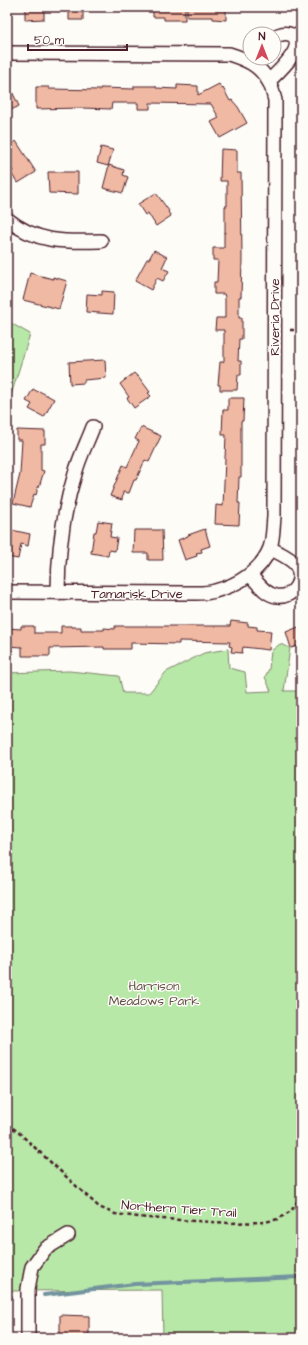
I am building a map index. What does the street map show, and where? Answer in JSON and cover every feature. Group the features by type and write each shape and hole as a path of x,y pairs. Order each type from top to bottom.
{"street":[{"path":"269,81 293,57 298,46 296,40 290,34 282,34"},
{"path":"7,53 229,54 242,57"},
{"name":"Riveria Drive","path":"256,66 269,81 275,100 274,509 273,534 270,548 260,565"},
{"path":"7,219 14,225 35,236 54,241 101,241"},
{"path":"58,593 62,532 68,496 75,472 93,427"},
{"path":"250,575 265,591 278,596 287,594 297,586 299,571 295,564 270,548"},
{"name":"Tamarisk Drive","path":"7,592 214,592 234,584 250,575 260,565"},
{"path":"28,1338 28,1289 32,1267 45,1249 68,1235"}],"path":[{"path":"290,330 301,330"},
{"name":"Northern Tier Trail","path":"7,1124 17,1131 99,1207 116,1214 147,1218 229,1223 265,1222 278,1219 291,1211 301,1196"}],"green space":[{"path":"7,321 30,334 7,408"},
{"name":"Harrison Meadows Park","path":"280,644 290,648 284,691 301,690 301,1338 163,1338 162,1290 7,1291 7,673 69,671 119,676 123,693 149,693 166,672 204,653 228,649 229,668 245,672 247,692 271,691 265,677 269,669 271,651"}],"building":[{"path":"25,7 44,7 44,19 25,20"},
{"path":"69,7 83,7 83,20 69,20"},
{"path":"153,7 185,7 185,20 164,20 164,17 153,17"},
{"path":"187,7 226,7 226,20 213,19 213,17 187,17"},
{"path":"7,81 19,106 7,112"},
{"path":"219,84 230,101 232,100 238,107 247,123 220,138 211,122 219,118 211,104 150,103 150,109 138,109 138,103 112,103 111,109 36,109 36,87 49,87 49,89 100,90 100,88 134,89 134,86 156,86 156,88 177,89 177,85 198,86 198,95"},
{"path":"16,141 36,172 18,183 10,172 13,171 7,162 7,147"},
{"path":"101,147 113,150 108,166 97,163"},
{"path":"221,149 237,150 237,173 241,173 242,258 239,318 242,318 242,339 239,339 238,361 241,361 241,375 238,375 237,390 220,390 220,385 218,385 220,362 224,361 224,330 215,330 216,318 225,318 225,297 224,294 214,294 214,282 217,282 218,260 213,260 213,248 224,248 227,181 220,181"},
{"path":"109,165 124,170 123,175 128,177 123,193 103,188"},
{"path":"48,172 78,172 78,194 49,193"},
{"path":"156,193 171,216 156,226 148,213 145,215 138,204"},
{"path":"154,250 167,257 162,268 169,271 163,281 157,278 151,290 135,281 147,259 149,259"},
{"path":"30,273 67,281 59,309 23,300"},
{"path":"102,291 114,292 113,314 86,312 87,294 102,295"},
{"path":"105,360 106,378 84,380 84,383 70,384 69,362"},
{"path":"134,373 150,392 148,393 151,396 134,408 127,398 129,397 120,384"},
{"path":"33,389 54,399 44,417 29,409 32,404 26,401"},
{"path":"228,398 244,398 243,421 241,421 241,477 239,477 238,503 240,503 239,525 215,524 216,505 223,506 226,435 222,435 223,410 228,410"},
{"path":"141,427 161,436 149,462 145,460 129,493 123,492 122,500 110,496 123,465 127,467 139,441 135,439"},
{"path":"17,430 45,431 45,444 41,444 41,470 44,471 36,495 34,494 30,507 13,503 20,474 22,440 17,440"},
{"path":"98,521 112,523 110,537 117,538 115,551 109,550 108,556 91,553 94,532 96,532"},
{"path":"7,529 30,534 28,546 21,544 18,559 7,557"},
{"path":"205,529 210,546 201,549 202,552 196,553 197,556 185,560 178,540"},
{"path":"134,530 162,530 163,560 148,560 148,553 133,553"},
{"path":"231,621 248,623 248,626 257,627 257,630 271,631 269,650 243,647 242,653 231,652 232,647 229,646 230,642 179,641 179,644 131,643 131,649 104,649 104,647 50,648 50,656 22,656 22,647 7,646 7,628 21,629 21,626 34,626 34,633 61,633 61,626 81,627 81,630 104,630 104,628 115,629 115,626 230,626"},
{"path":"301,626 301,645 291,648 286,632"},
{"path":"60,1315 89,1316 89,1338 60,1338"}],"waterway":[{"path":"44,1295 135,1284 301,1277"},
{"path":"7,1298 11,1297"}]}
